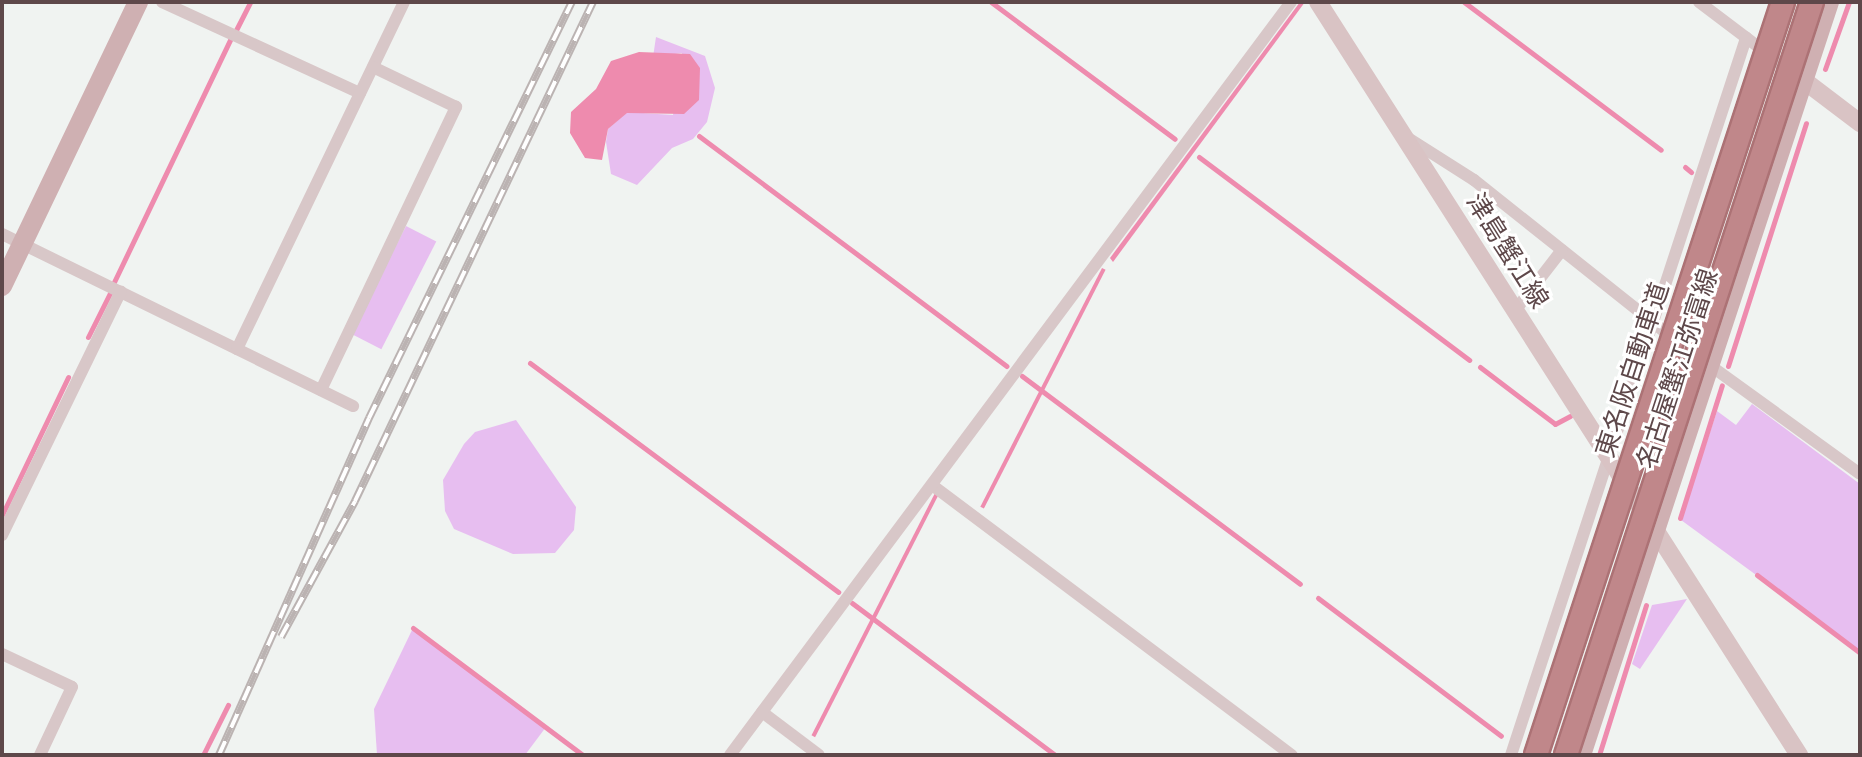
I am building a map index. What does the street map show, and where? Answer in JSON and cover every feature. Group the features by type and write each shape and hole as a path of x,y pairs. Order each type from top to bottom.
{"highway":[{"name":"東名阪自動車道","path":"1536,755 1783,2"},
{"path":"1566,755 1812,2"}],"main road":[{"path":"2,286 138,2"},
{"name":"津島蟹江線","path":"1318,2 1799,755"},
{"name":"名古屋蟹江弥富線","path":"1581,755 1652,528 1829,2"},
{"path":"1802,79 1860,123"}],"street":[{"path":"162,2 360,93"},
{"path":"237,349 404,2"},
{"path":"730,755 1291,2"},
{"path":"1699,2 1802,79"},
{"path":"1511,755 1746,38"},
{"path":"321,390 456,107 373,67"},
{"path":"1402,134 1474,180 1654,323 1860,474"},
{"path":"2,234 353,406"},
{"path":"1514,312 1562,250"},
{"path":"2,535 121,291"},
{"path":"932,485 1292,755"},
{"path":"2,654 72,687 40,755"},
{"path":"762,712 819,755"}],"shaded area":[{"path":"1300,2 1305,2 1113,262 1110,258"},
{"path":"656,37 705,56 715,88 707,122 693,139 672,148 637,185 611,174 606,142 608,129 627,112 673,115 682,53 653,57"},
{"path":"639,52 690,54 700,68 699,100 684,114 627,113 608,129 602,160 585,158 570,133 571,112 596,89 611,61"},
{"path":"406,226 436,241 381,349 351,334"},
{"path":"1102,268 1106,270 984,509 980,507"},
{"path":"1752,404 1860,484 1860,651 1681,520 1717,411 1736,425"},
{"path":"516,420 576,507 574,530 555,553 513,554 454,529 445,511 443,480 464,444 475,432"},
{"path":"935,493 939,495 815,737 812,735"},
{"path":"1687,599 1640,669 1632,664 1652,605"},
{"path":"413,628 546,727 525,755 377,755 374,709"}],"waterway":[{"path":"235,32 250,2"},
{"path":"991,2 1175,139"},
{"path":"1464,2 1661,150"},
{"path":"1825,69 1849,2"},
{"path":"114,282 231,38"},
{"path":"1728,366 1806,123"},
{"path":"699,136 1006,366"},
{"path":"1199,157 1469,360"},
{"path":"1685,167 1691,172"},
{"path":"88,337 111,291"},
{"path":"530,363 838,592"},
{"path":"1480,367 1555,424 1570,416"},
{"path":"1022,376 1300,584"},
{"path":"2,515 68,377"},
{"path":"1680,518 1722,385"},
{"path":"1757,575 1860,653"},
{"path":"1318,598 1501,736"},
{"path":"852,603 1055,755"},
{"path":"1599,755 1646,605"},
{"path":"413,628 583,755"},
{"path":"203,755 228,705"}],"railway":[{"path":"219,755 369,418 572,2"},
{"path":"281,637 355,501 593,2"}]}
